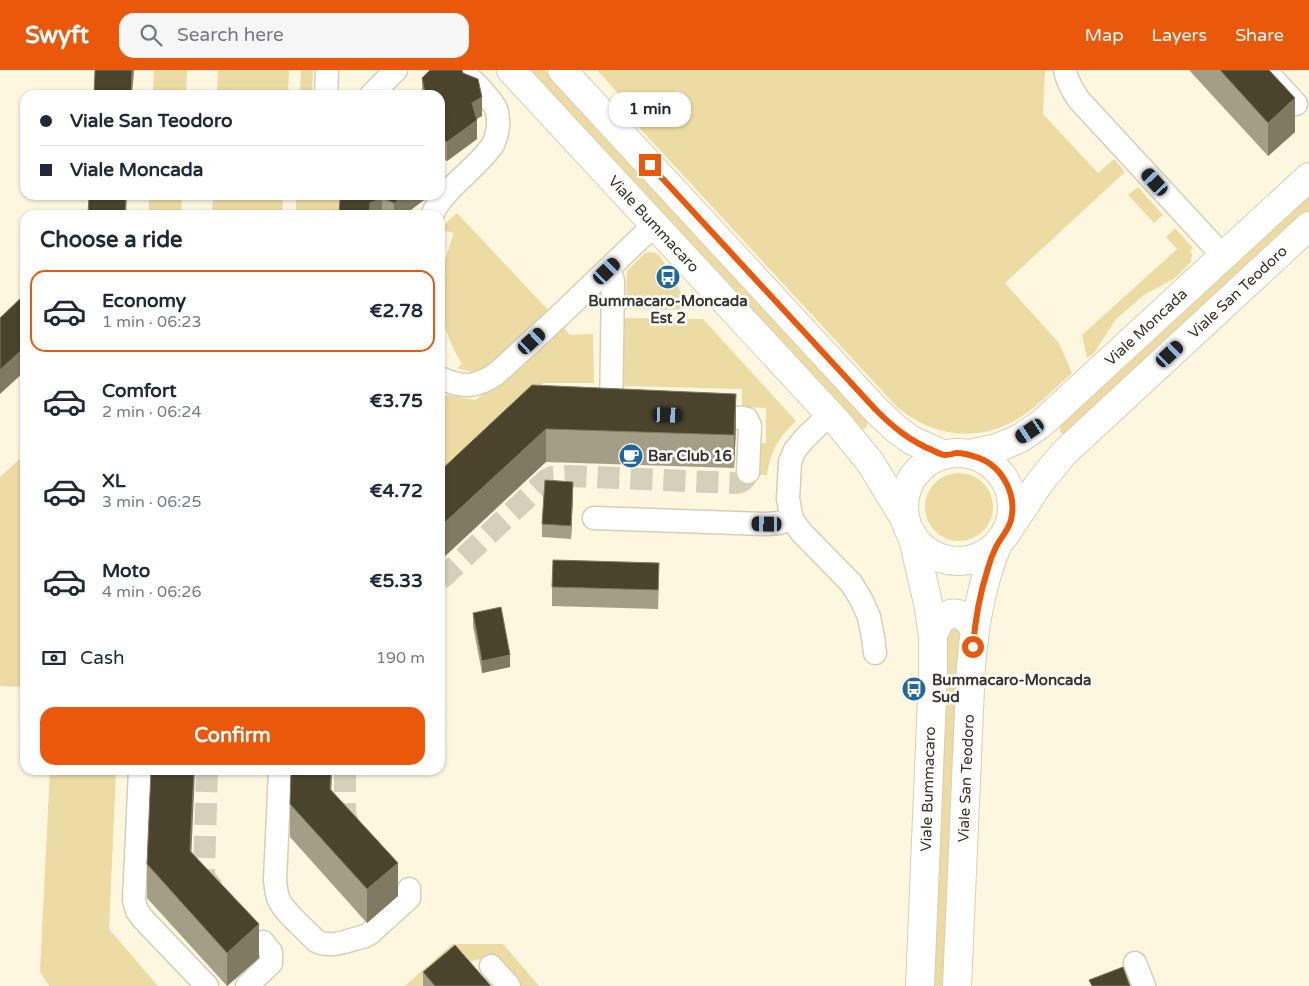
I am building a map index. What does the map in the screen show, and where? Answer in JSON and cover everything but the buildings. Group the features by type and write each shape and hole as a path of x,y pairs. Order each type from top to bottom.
{"main road":[{"name":"Viale Bummacaro","path":"511,70 830,414 870,462 909,528 926,593 933,636 920,986"},
{"path":"562,70 894,428 911,440 957,455 983,460 995,468 1004,479 1010,492 1012,507 1011,521 1001,540 985,554 972,560 958,562 944,560 920,546 909,528 905,507 906,493 920,469 932,461 957,455"},
{"name":"Viale Moncada","path":"957,455 997,448 1019,439 1041,424 1309,177"},
{"name":"Viale San Teodoro","path":"957,986 970,675 974,628 986,574 1001,540 1040,482 1064,453 1309,226"},
{"path":"852,440 864,439 870,436 876,428 876,410"},
{"path":"1052,414 1050,429 1052,439 1065,445 1073,444"},
{"path":"933,636 936,626 941,619 948,615 963,616 974,628"}],"street":[{"path":"326,90 327,70"},
{"path":"376,90 396,70"},
{"path":"445,196 492,145 498,129 498,119 492,102 477,85 459,70"},
{"path":"1065,70 1068,82 1079,100 1223,256"},
{"path":"1265,70 1296,104"},
{"path":"445,380 464,385 475,385 496,374 556,320 654,225"},
{"path":"607,271 613,281 611,413"},
{"path":"830,414 804,438 795,450 790,462 788,499 792,519 806,538 851,583 862,601 869,617 875,653"},
{"path":"686,416 747,419 750,426 748,472"},
{"path":"594,518 767,524 792,519"},
{"path":"140,775 134,900 137,910 144,920 207,986"},
{"path":"280,775 276,892 285,910 316,941 322,944 333,944 369,934 409,898 409,889"},
{"path":"247,986 270,963 271,952 263,942"},
{"path":"1135,963 1144,986"},
{"path":"491,966 509,986"}],"shaded area":[{"path":"154,70 187,70 186,90 153,90"},
{"path":"218,70 289,70 288,90 217,90"},
{"path":"301,70 313,70 312,90 300,90"},
{"path":"527,70 545,70 866,417 868,421 867,427 861,430"},
{"path":"597,70 1045,70 1043,114 1098,173 1114,159 1125,172 1005,283 1059,343 1072,373 1029,411 1014,421 998,428 965,434 932,428 916,420 895,404 635,123 616,91"},
{"path":"1138,187 1163,215 1154,223 1128,195"},
{"path":"1309,195 1309,212 1068,434 1061,433 1061,422"},
{"path":"149,200 182,200 181,210 149,210"},
{"path":"213,200 283,200 282,210 212,210"},
{"path":"296,200 352,200 352,210 296,210"},
{"path":"457,213 549,311 492,366 479,372 457,368 462,364 445,327 445,261 454,233 445,231 445,226"},
{"path":"1175,228 1193,248 1190,251 1192,254 1191,262 1175,278 1144,295 1116,319 1094,353 1087,358 1082,335 1177,249 1166,237"},
{"path":"650,252 660,257 684,297 678,303 683,308 681,310 625,309 627,271 645,253"},
{"path":"624,318 703,319 796,421 784,433 776,445 767,475 755,475 756,443 766,443 766,408 742,407 742,389 623,386"},
{"path":"562,326 570,335 593,334 594,383 544,383 445,473 445,396 448,395 475,400 503,380"},
{"path":"20,459 20,687 0,686 0,477"},
{"path":"959,473 972,476 983,483 990,494 993,507 990,520 983,531 972,538 959,541 946,538 935,531 928,520 925,507 928,494 935,483 946,476"},
{"path":"955,627 961,631 946,986 932,986 947,634 951,628"},
{"path":"50,775 116,775 109,929 158,986 49,986 40,972"},
{"path":"452,944 503,944 539,986 521,986 496,958 463,963 435,986 405,986"}],"tunnel":[{"path":"445,575 546,480 552,477 570,476 734,483 743,480 748,472"},
{"path":"207,775 204,873 206,879 216,892"},
{"path":"345,775 346,819 355,831"}],"place":[{"name":"Bummacaro-Moncada Est 2","path":"668,277"},
{"name":"Bar Club 16","path":"631,456"},
{"name":"Bummacaro-Moncada Sud","path":"914,689"}],"route":[{"path":"650,165 894,428 911,440 944,455 970,454 983,460 995,468 1004,479 1010,492 1011,521 1005,535 996,546 988,567 974,628 973,647"}]}
